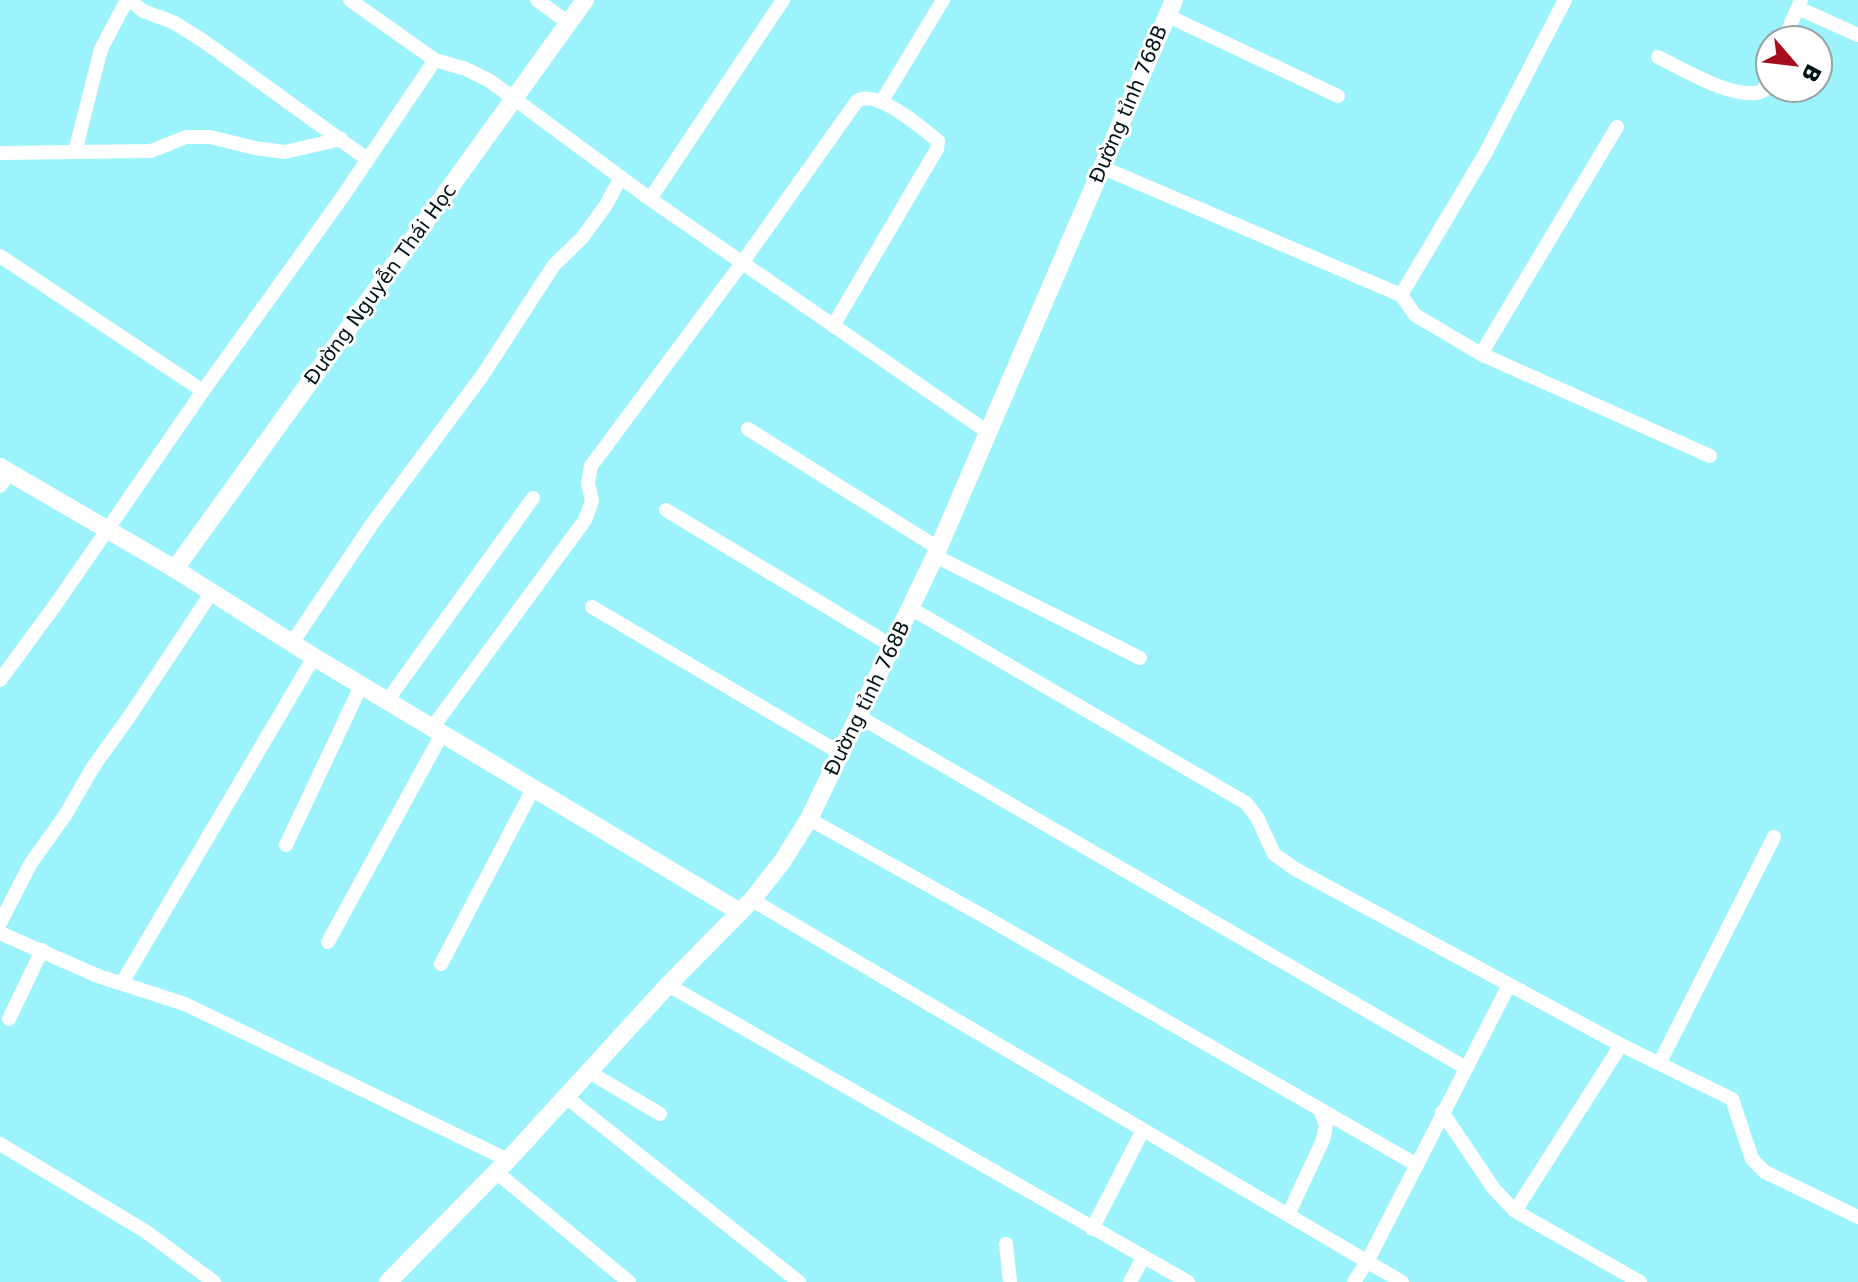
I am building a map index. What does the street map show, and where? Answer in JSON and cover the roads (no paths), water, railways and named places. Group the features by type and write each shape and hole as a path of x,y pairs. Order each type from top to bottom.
{"street":[{"path":"75,152 101,49 128,0 143,11 173,22 202,40 367,159"},
{"path":"350,0 435,60 478,74 516,99 650,199 989,433"},
{"path":"537,0 570,24"},
{"name":"Đường Nguyễn Thái Học","path":"175,569 585,0"},
{"path":"650,199 783,0"},
{"path":"882,101 943,0"},
{"path":"1401,295 1485,154 1565,0"},
{"path":"1791,24 1800,4 1858,35"},
{"path":"1170,8 1338,96"},
{"name":"Đường tỉnh 768B","path":"388,1282 502,1166 668,985 746,906 782,862 809,819 989,433 1170,8"},
{"path":"1658,57 1722,87 1749,95 1754,94"},
{"path":"0,680 341,199 435,60"},
{"path":"328,942 437,731 585,520 592,501 588,483 591,466 742,263 857,101 869,97 882,101 938,141 937,149 833,326"},
{"path":"1481,354 1617,127"},
{"path":"0,154 151,151 186,137 210,137 285,152 341,139"},
{"path":"1101,167 1401,295 1415,315 1481,354 1710,456"},
{"path":"292,643 372,524 482,376 554,265 582,238 606,205 621,177"},
{"path":"0,256 203,391"},
{"path":"748,429 936,552 1140,658"},
{"path":"3,475 107,529 175,569 533,789 1143,1130 1402,1282"},
{"path":"387,701 533,498"},
{"path":"666,510 892,646"},
{"path":"0,923 31,863 212,592"},
{"path":"592,607 840,753"},
{"path":"910,608 1246,803 1257,817 1274,854 1295,869 1621,1045 1732,1099 1752,1159 1765,1172 1858,1217"},
{"path":"122,983 314,657"},
{"path":"286,845 361,686"},
{"path":"858,716 1466,1068"},
{"path":"441,964 533,789"},
{"path":"809,819 1417,1165"},
{"path":"1660,1062 1774,837"},
{"path":"0,933 122,983 185,1004 502,1166 629,1282"},
{"path":"9,1019 42,950"},
{"path":"668,985 1188,1282"},
{"path":"1354,1282 1509,985"},
{"path":"1515,1211 1621,1045"},
{"path":"589,1072 660,1114"},
{"path":"566,1097 799,1282"},
{"path":"1288,1215 1323,1140 1326,1125 1320,1110"},
{"path":"1442,1112 1494,1189 1515,1211 1640,1282"},
{"path":"1092,1229 1143,1130"},
{"path":"0,1144 145,1231 214,1282"},
{"path":"1006,1244 1010,1282"},
{"path":"1130,1282 1143,1258"}]}
